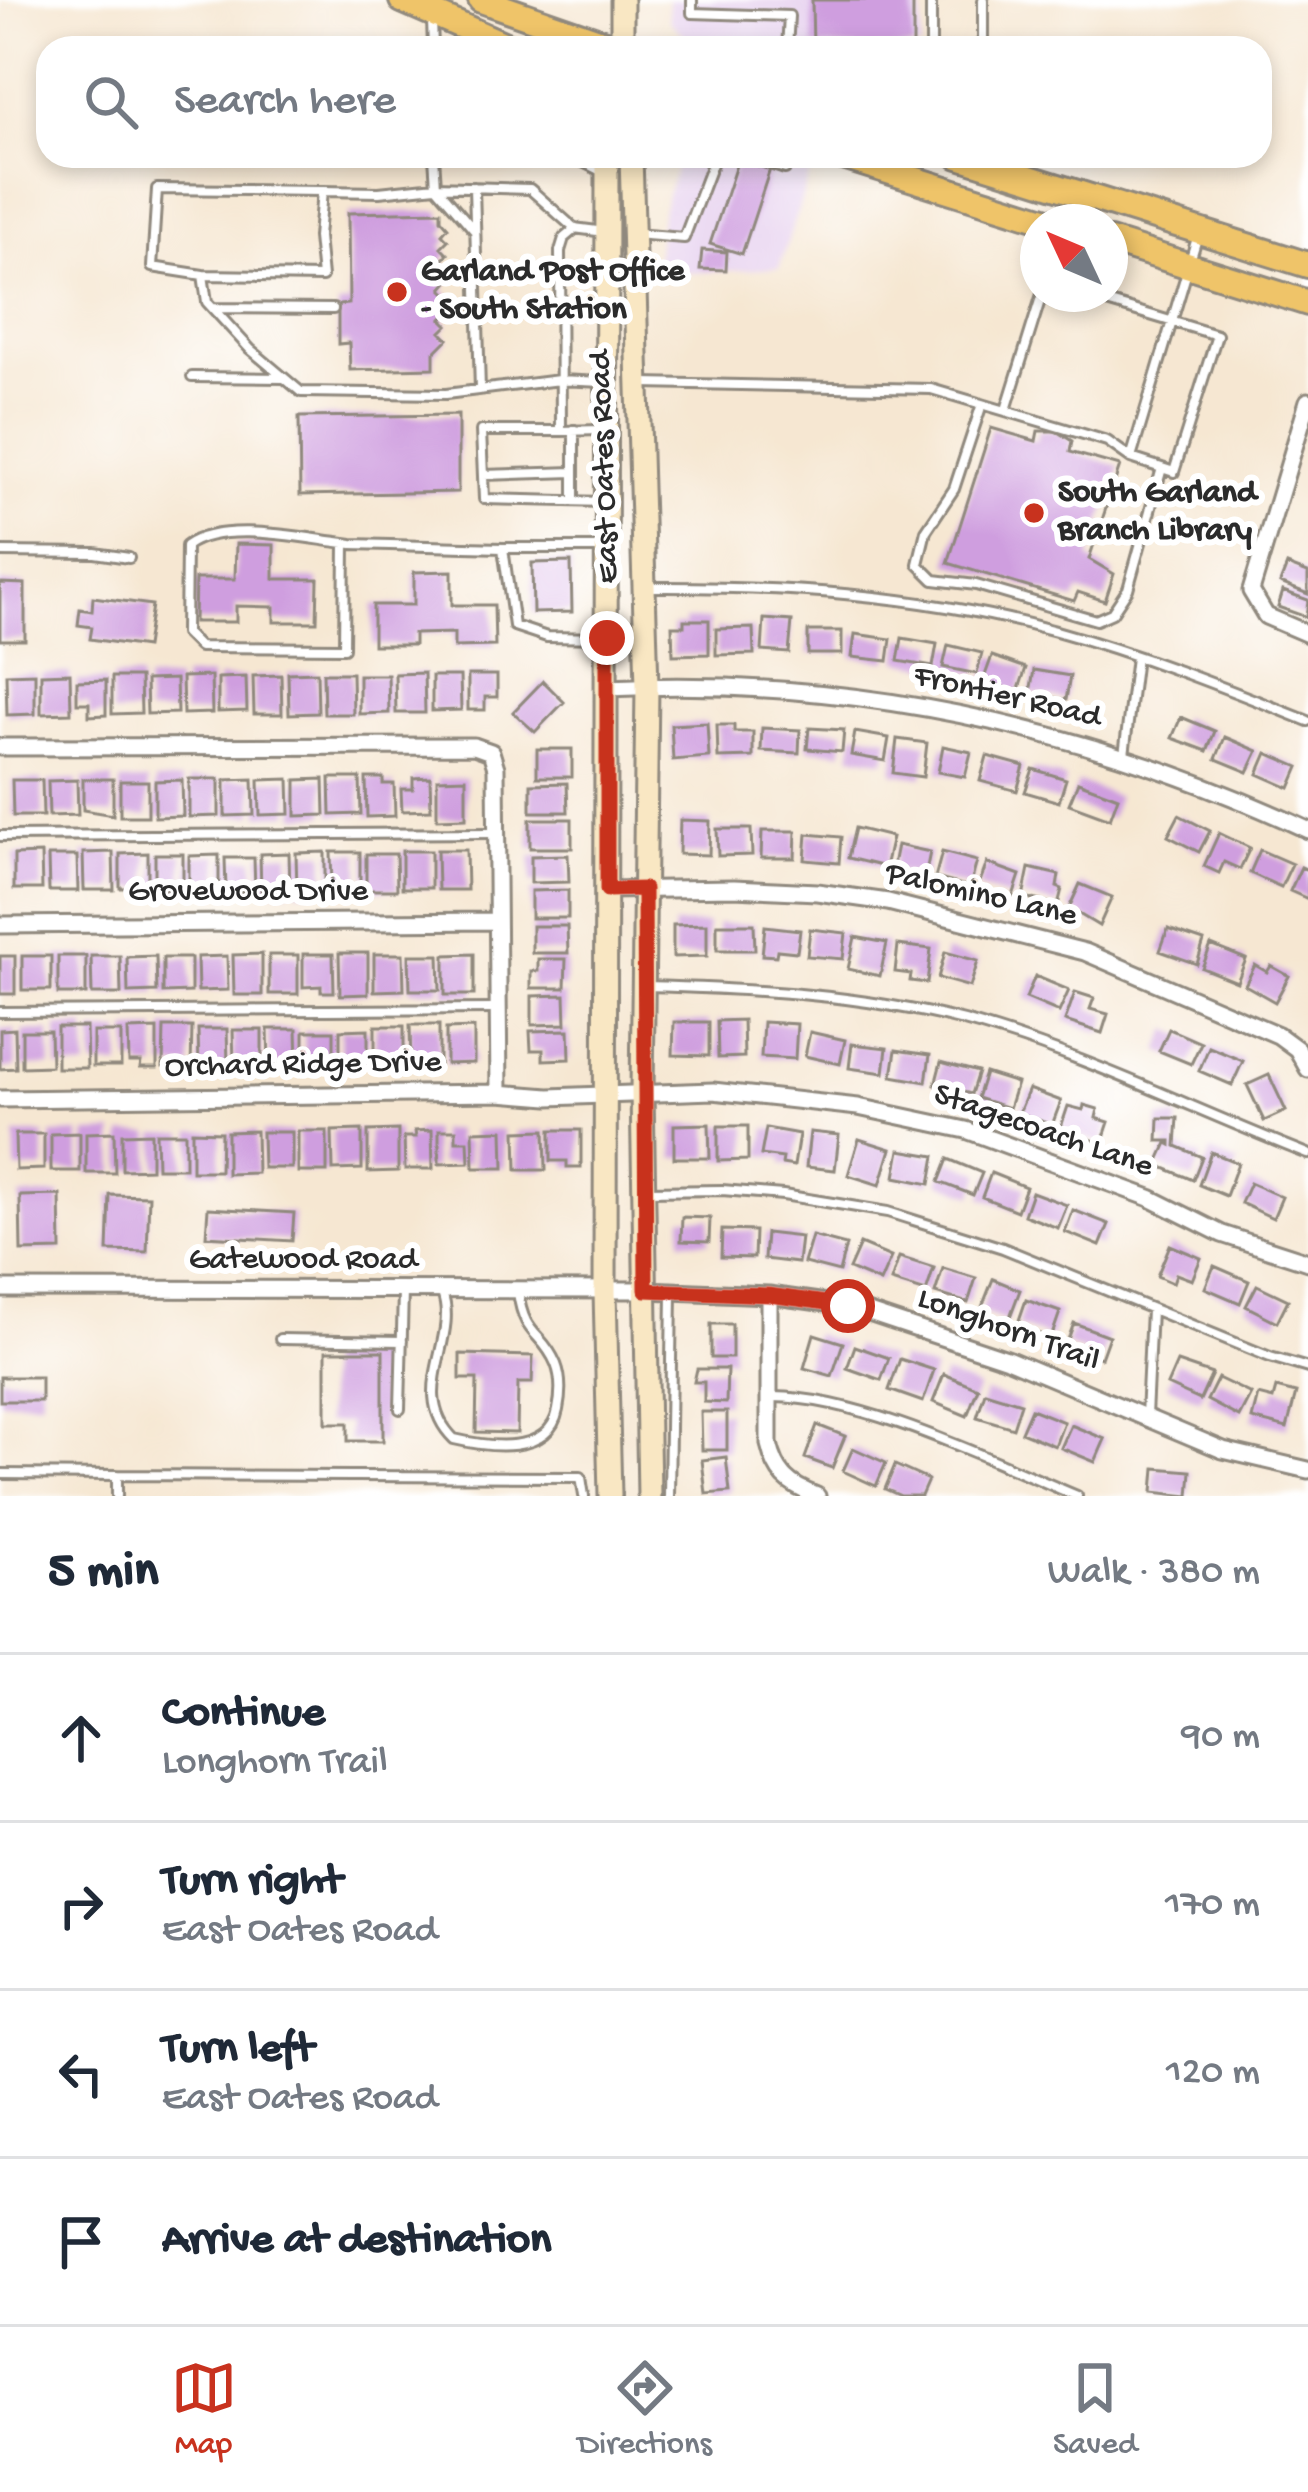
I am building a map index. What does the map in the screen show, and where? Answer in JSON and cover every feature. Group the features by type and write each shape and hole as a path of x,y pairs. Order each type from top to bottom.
{"main road":[{"path":"402,0 480,36"},
{"path":"481,0 535,10 593,36"},
{"path":"620,36 622,0"},
{"name":"East Oates Road","path":"606,168 605,1292 610,1496"},
{"name":"East Oates Road","path":"632,168 646,686 642,1091 649,1496"},
{"path":"878,168 1020,212"},
{"path":"997,168 1308,265"},
{"path":"1128,247 1308,303"},
{"path":"605,382 635,383"}],"street":[{"path":"1308,403 1251,592 1266,616 1308,634"},
{"name":"Frontier Road","path":"607,688 725,686 958,712 1124,757 1308,830"},
{"path":"0,747 474,746 491,752 496,768 499,1093"},
{"name":"Palomino Lane","path":"607,890 754,889 888,902 1084,952 1278,1035 1297,1049 1308,1069"},
{"name":"Grovewood Drive","path":"0,925 497,921"},
{"name":"Stagecoach Lane","path":"606,1095 713,1091 858,1107 965,1130 1150,1198 1222,1234 1307,1256"},
{"name":"Orchard Ridge Drive","path":"0,1099 606,1095"},
{"name":"Gatewood Road","path":"0,1289 605,1292"},
{"name":"Longhorn Trail","path":"605,1292 769,1295 848,1306 1006,1359 1222,1450 1308,1470"},
{"path":"769,1295 770,1444 780,1476 794,1488 817,1496"}],"lane":[{"path":"692,0 692,13 789,16 788,36"},
{"path":"931,0 932,36"},
{"path":"983,0 983,36"},
{"path":"432,16 433,36"},
{"path":"435,168 436,186 475,230"},
{"path":"632,234 684,238 710,168"},
{"path":"474,188 480,390"},
{"path":"322,191 322,277 203,275 152,267 157,189 530,189 576,228 606,232"},
{"path":"561,431 560,251 564,238 576,228"},
{"path":"1131,458 1199,231"},
{"path":"203,275 212,308 250,349 301,392 389,395 559,380 605,382"},
{"path":"635,383 931,388 1106,441 1131,458 1174,472 1217,335 1128,307"},
{"path":"212,308 333,309"},
{"path":"1006,410 1036,312"},
{"path":"192,377 284,378"},
{"path":"982,404 954,489 926,531 918,564 934,580 976,585 1096,620 1112,613 1128,589 1162,468"},
{"path":"604,430 482,430 484,499 605,502"},
{"path":"574,430 574,501"},
{"path":"483,475 574,472"},
{"path":"344,544 344,648 199,647 185,633 186,546 200,536 264,533 344,544 606,548"},
{"path":"503,548 514,626 547,637 607,638"},
{"path":"0,552 129,558"},
{"path":"643,586 835,592 966,610 1136,656 1308,721"},
{"path":"1124,757 1136,656"},
{"path":"0,836 496,833"},
{"path":"643,986 817,994 967,1022 1037,1044 1308,1154"},
{"path":"0,1012 499,1009"},
{"path":"644,1191 722,1190 888,1211 1003,1249 1308,1368"},
{"path":"669,1496 672,1291"},
{"path":"400,1409 404,1292"},
{"path":"442,1292 448,1316 436,1356 438,1416 454,1439 510,1444 538,1441 556,1421 560,1402 559,1369 524,1324 518,1292"},
{"path":"1146,1416 1151,1310"},
{"path":"280,1339 402,1341"},
{"path":"769,1397 791,1396 886,1420 1077,1496"},
{"path":"0,1474 581,1477 584,1496"},
{"path":"117,1475 117,1496"}],"shaded area":[{"path":"668,0 923,0 922,36 685,36 669,21"},
{"path":"675,168 811,170 779,268 655,275 661,214"}],"building":[{"path":"812,0 913,0 913,36 813,36"},
{"path":"735,168 770,168 742,254 710,244"},
{"name":"Garland Post Office - South Station","path":"441,211 448,227 442,234 448,240 441,247 448,254 441,261 449,268 442,275 448,282 442,289 449,296 442,303 450,311 442,319 448,325 441,332 448,339 434,353 434,368 350,370 349,343 338,344 338,305 349,304 348,213"},
{"path":"702,250 727,252 726,270 700,269"},
{"path":"458,415 458,492 300,495 299,417"},
{"name":"South Garland Branch Library","path":"991,428 1036,441 1038,431 1056,431 1072,441 1070,452 1120,466 1089,559 1114,574 1105,601 1078,592 1074,601 948,563"},
{"path":"236,544 274,545 274,579 318,579 317,622 274,622 274,607 236,606 236,622 194,622 195,579 235,579"},
{"path":"571,562 572,612 533,613 532,563"},
{"path":"1287,565 1308,573 1308,594 1280,583"},
{"path":"452,571 452,605 494,605 495,646 454,647 454,633 414,634 414,645 373,645 373,605 414,605 414,572"},
{"path":"0,583 25,584 25,640 0,640"},
{"path":"1283,591 1308,600 1306,617 1278,607"},
{"path":"93,597 152,605 146,647 90,639 92,627 78,625 80,609 92,611"},
{"path":"764,619 792,621 789,653 762,651"},
{"path":"684,620 709,620 709,654 673,655 672,626 684,626"},
{"path":"753,628 754,654 716,655 716,629"},
{"path":"808,631 842,631 842,654 808,654"},
{"path":"855,634 891,639 888,661 852,657"},
{"path":"902,638 937,644 933,667 898,661"},
{"path":"948,645 982,653 977,674 943,667"},
{"path":"992,656 1026,668 1018,692 983,681"},
{"path":"1034,670 1070,676 1066,700 1030,693"},
{"path":"317,672 318,713 289,714 288,673"},
{"path":"35,673 35,714 7,715 6,674"},
{"path":"70,673 71,713 41,714 41,674"},
{"path":"323,673 352,673 353,714 324,714"},
{"path":"424,673 425,713 396,713 395,674"},
{"path":"281,675 282,714 254,714 253,676"},
{"path":"359,675 388,675 389,713 359,714"},
{"path":"468,675 497,675 497,697 485,697 485,710 468,710"},
{"path":"211,676 212,713 183,714 182,677"},
{"path":"432,676 460,676 461,710 432,711"},
{"path":"112,677 140,677 141,713 112,714"},
{"path":"246,677 247,711 218,712 218,678"},
{"path":"176,679 177,713 147,714 146,680"},
{"path":"106,680 106,715 89,716 89,703 77,703 77,681"},
{"path":"543,681 564,702 535,732 513,712"},
{"path":"1181,717 1215,731 1207,751 1172,738"},
{"path":"707,723 709,757 673,760 671,725"},
{"path":"717,725 734,725 734,732 753,732 753,757 718,758"},
{"path":"762,728 800,730 799,753 761,751"},
{"path":"809,728 844,730 842,752 807,749"},
{"path":"855,732 889,738 885,761 851,755"},
{"path":"1225,737 1258,751 1248,772 1216,759"},
{"path":"897,739 927,743 923,777 893,773"},
{"path":"943,746 971,752 965,777 938,772"},
{"path":"537,749 572,749 572,777 537,777"},
{"path":"1267,753 1299,767 1290,788 1258,774"},
{"path":"987,756 1024,766 1017,791 980,781"},
{"path":"1033,769 1066,779 1059,802 1025,792"},
{"path":"430,777 431,810 402,811 401,789 413,789 413,778"},
{"path":"330,778 360,778 361,814 331,815"},
{"path":"366,778 394,784 395,816 367,817"},
{"path":"466,778 466,818 437,819 437,779"},
{"path":"83,779 113,779 113,815 83,810"},
{"path":"189,779 219,779 219,816 189,817"},
{"path":"253,779 254,815 225,816 225,780"},
{"path":"289,779 290,814 260,815 259,780"},
{"path":"324,779 325,815 296,816 296,780"},
{"path":"12,780 42,780 43,816 13,816"},
{"path":"77,780 78,815 49,816 48,781"},
{"path":"182,780 183,816 155,817 155,781"},
{"path":"120,781 148,781 148,816 120,816"},
{"path":"1078,782 1118,797 1110,819 1069,804"},
{"path":"567,783 568,812 531,812 531,784"},
{"path":"1179,815 1210,831 1199,852 1168,836"},
{"path":"530,819 572,819 572,848 530,848"},
{"path":"680,820 710,821 709,855 679,854"},
{"path":"855,828 892,837 885,867 848,858"},
{"path":"717,829 751,829 752,855 718,856"},
{"path":"762,831 796,831 795,858 761,858"},
{"path":"1219,833 1250,848 1240,869 1224,862 1219,873 1204,866"},
{"path":"807,834 841,837 839,863 805,860"},
{"path":"897,845 930,852 925,877 892,870"},
{"path":"437,850 466,850 467,890 438,890"},
{"path":"1260,850 1292,864 1281,887 1250,873"},
{"path":"402,851 431,851 431,888 402,888"},
{"path":"113,852 114,890 84,890 83,853"},
{"path":"325,852 325,890 297,891 296,853"},
{"path":"331,852 360,852 360,890 332,890"},
{"path":"942,852 977,861 970,887 935,878"},
{"path":"148,853 148,888 120,888 120,854"},
{"path":"289,853 290,891 261,891 260,854"},
{"path":"41,854 42,889 14,889 14,855"},
{"path":"155,854 183,854 183,889 155,889"},
{"path":"366,854 396,854 397,890 366,890"},
{"path":"219,855 219,890 189,891 189,856"},
{"path":"568,855 569,882 531,883 531,856"},
{"path":"48,856 77,856 78,891 49,891"},
{"path":"225,858 254,858 255,891 226,892"},
{"path":"987,863 1020,875 1012,899 978,887"},
{"path":"1301,867 1308,870 1308,899 1290,891"},
{"path":"1029,868 1059,875 1058,905 1023,897"},
{"path":"1080,884 1112,897 1099,926 1069,908"},
{"path":"568,890 568,918 531,918 531,891"},
{"path":"707,924 707,956 673,957 673,925"},
{"path":"717,924 754,924 755,950 717,950"},
{"path":"532,926 567,926 568,953 532,953"},
{"path":"765,926 800,930 797,952 777,950 776,956 762,955"},
{"path":"810,929 846,933 843,959 807,956"},
{"path":"1168,929 1204,941 1197,964 1160,951"},
{"path":"855,937 887,943 880,976 848,969"},
{"path":"898,945 931,949 927,983 910,981 911,974 895,972"},
{"path":"1211,945 1246,959 1237,982 1202,968"},
{"path":"945,952 978,961 970,987 938,978"},
{"path":"339,953 368,953 368,994 340,995"},
{"path":"262,954 262,995 234,995 233,955"},
{"path":"303,954 333,954 334,992 321,992 321,986 303,987"},
{"path":"374,954 403,954 404,990 374,991"},
{"path":"474,954 474,995 445,995 445,955"},
{"path":"269,955 298,955 298,994 269,994"},
{"path":"409,955 439,955 440,990 410,990"},
{"path":"0,956 15,956 15,994 0,994"},
{"path":"22,956 51,956 51,990 22,990"},
{"path":"58,956 86,956 86,994 58,994"},
{"path":"91,956 120,956 121,994 92,994"},
{"path":"156,956 157,992 128,993 127,957"},
{"path":"227,956 228,990 198,991 197,957"},
{"path":"163,958 191,958 191,992 163,993"},
{"path":"538,959 566,959 565,988 531,988 531,971 538,971"},
{"path":"1255,965 1267,972 1271,966 1289,976 1275,1002 1245,985"},
{"path":"1035,976 1069,990 1059,1012 1026,998"},
{"path":"1075,992 1094,998 1090,1009 1108,1014 1102,1033 1065,1021"},
{"path":"565,995 566,1024 532,1025 532,996"},
{"path":"743,1020 744,1057 718,1058 717,1021"},
{"path":"674,1022 709,1022 709,1056 673,1055"},
{"path":"763,1022 797,1024 795,1059 761,1057"},
{"path":"410,1025 439,1025 439,1066 411,1066"},
{"path":"375,1026 404,1026 404,1066 375,1066"},
{"path":"57,1027 86,1027 87,1068 57,1068"},
{"path":"164,1027 192,1027 191,1067 163,1067"},
{"path":"474,1028 474,1063 446,1064 446,1029"},
{"path":"15,1029 16,1068 0,1069 0,1030"},
{"path":"157,1029 157,1068 129,1062 128,1030"},
{"path":"198,1029 227,1029 228,1067 199,1067"},
{"path":"268,1029 297,1029 298,1064 269,1065"},
{"path":"368,1029 368,1062 340,1063 340,1030"},
{"path":"1169,1029 1201,1043 1191,1064 1159,1051"},
{"path":"233,1030 262,1030 262,1063 234,1063"},
{"path":"569,1030 570,1059 543,1060 543,1050 531,1050 530,1031"},
{"path":"22,1031 50,1031 51,1066 22,1067"},
{"path":"304,1031 334,1031 334,1066 304,1066"},
{"path":"93,1032 121,1032 121,1066 93,1066"},
{"path":"810,1032 845,1040 840,1064 805,1056"},
{"path":"852,1044 887,1048 884,1073 849,1068"},
{"path":"1209,1047 1243,1061 1232,1085 1199,1071"},
{"path":"896,1050 930,1055 926,1082 892,1076"},
{"path":"941,1062 978,1072 971,1094 935,1085"},
{"path":"985,1073 1017,1083 1009,1108 977,1098"},
{"path":"1269,1075 1286,1111 1264,1121 1247,1085"},
{"path":"1029,1089 1061,1101 1052,1125 1019,1113"},
{"path":"1084,1105 1098,1109 1096,1118 1109,1122 1102,1143 1060,1130 1068,1106 1083,1110"},
{"path":"1159,1118 1178,1118 1176,1146 1202,1157 1193,1180 1157,1165 1167,1143 1171,1145 1171,1141 1158,1141"},
{"path":"709,1124 710,1158 674,1158 674,1125"},
{"path":"718,1126 748,1126 748,1160 718,1161"},
{"path":"766,1128 799,1134 794,1166 782,1164 783,1158 761,1155"},
{"path":"362,1130 362,1169 333,1170 332,1131"},
{"path":"398,1130 398,1171 368,1172 368,1131"},
{"path":"432,1130 433,1169 405,1169 404,1137"},
{"path":"439,1130 456,1130 456,1141 468,1141 469,1163 439,1164"},
{"path":"503,1130 504,1168 474,1168 473,1131"},
{"path":"545,1130 546,1170 517,1170 516,1131"},
{"path":"551,1130 581,1130 581,1167 551,1161"},
{"path":"192,1131 221,1132 220,1171 192,1171"},
{"path":"256,1131 257,1173 227,1174 227,1132"},
{"path":"298,1131 327,1131 327,1172 298,1172"},
{"path":"114,1132 115,1173 86,1173 86,1133"},
{"path":"262,1132 292,1132 292,1168 263,1168"},
{"path":"810,1132 839,1135 835,1170 806,1167"},
{"path":"80,1133 80,1171 51,1171 51,1134"},
{"path":"151,1133 151,1169 122,1170 122,1134"},
{"path":"156,1133 185,1133 185,1168 157,1168"},
{"path":"15,1134 44,1134 44,1169 16,1170"},
{"path":"859,1139 891,1149 880,1185 848,1175"},
{"path":"900,1150 935,1156 930,1184 895,1177"},
{"path":"1211,1152 1238,1163 1226,1196 1199,1185"},
{"path":"948,1159 982,1173 973,1195 939,1182"},
{"path":"991,1173 1026,1187 1017,1211 982,1197"},
{"path":"1250,1183 1282,1197 1273,1218 1241,1203"},
{"path":"1032,1192 1067,1205 1058,1228 1024,1215"},
{"path":"60,1195 61,1250 21,1251 20,1196"},
{"path":"110,1195 149,1196 147,1252 108,1251"},
{"path":"208,1208 294,1213 292,1241 206,1236"},
{"path":"1073,1210 1109,1224 1100,1246 1065,1232"},
{"path":"682,1217 710,1218 709,1242 681,1241"},
{"path":"722,1230 755,1231 754,1258 721,1257"},
{"path":"766,1233 801,1237 798,1263 764,1259"},
{"path":"812,1236 846,1245 839,1272 804,1263"},
{"path":"860,1244 891,1257 880,1282 849,1269"},
{"path":"1170,1245 1201,1258 1192,1280 1176,1274 1173,1283 1157,1276"},
{"path":"899,1257 934,1268 926,1292 891,1281"},
{"path":"1214,1266 1249,1281 1240,1303 1205,1288"},
{"path":"943,1268 976,1278 968,1303 935,1293"},
{"path":"993,1279 1020,1290 1008,1322 980,1312"},
{"path":"1257,1285 1288,1300 1277,1322 1246,1306"},
{"path":"1026,1300 1060,1312 1051,1338 1017,1326"},
{"path":"1074,1323 1109,1336 1101,1358 1066,1345"},
{"path":"711,1324 732,1324 732,1358 711,1358"},
{"path":"814,1334 843,1343 832,1376 804,1368"},
{"path":"855,1346 889,1358 881,1380 847,1368"},
{"path":"326,1351 383,1351 383,1441 348,1441 348,1423 326,1423"},
{"path":"460,1354 533,1356 532,1383 518,1383 517,1433 476,1432 477,1379 460,1379"},
{"path":"900,1359 934,1370 923,1402 889,1390"},
{"path":"1177,1362 1212,1374 1200,1400 1167,1385"},
{"path":"697,1369 727,1369 726,1403 704,1402 704,1382 694,1382"},
{"path":"944,1374 978,1388 967,1416 933,1402"},
{"path":"0,1377 41,1377 41,1401 0,1401"},
{"path":"1218,1378 1251,1394 1239,1417 1207,1400"},
{"path":"1276,1388 1296,1393 1287,1428 1252,1419 1258,1395 1273,1399"},
{"path":"985,1392 1021,1403 1013,1428 977,1417"},
{"path":"1031,1409 1064,1422 1055,1446 1021,1432"},
{"path":"701,1412 727,1412 727,1450 702,1450"},
{"path":"817,1425 845,1436 832,1468 805,1458"},
{"path":"1071,1425 1105,1439 1095,1462 1061,1448"},
{"path":"853,1448 886,1463 876,1486 843,1471"},
{"path":"726,1457 730,1492 706,1494 702,1460"},
{"path":"895,1465 928,1480 921,1496 901,1496 885,1489"},
{"path":"1155,1468 1191,1471 1189,1496 1153,1492"}],"place":[{"name":"Garland Post Office - South Station","path":"397,292"},
{"name":"South Garland Branch Library","path":"1034,513"}],"route":[{"path":"607,638 607,890 644,889 646,1290 769,1295 848,1306"}]}
